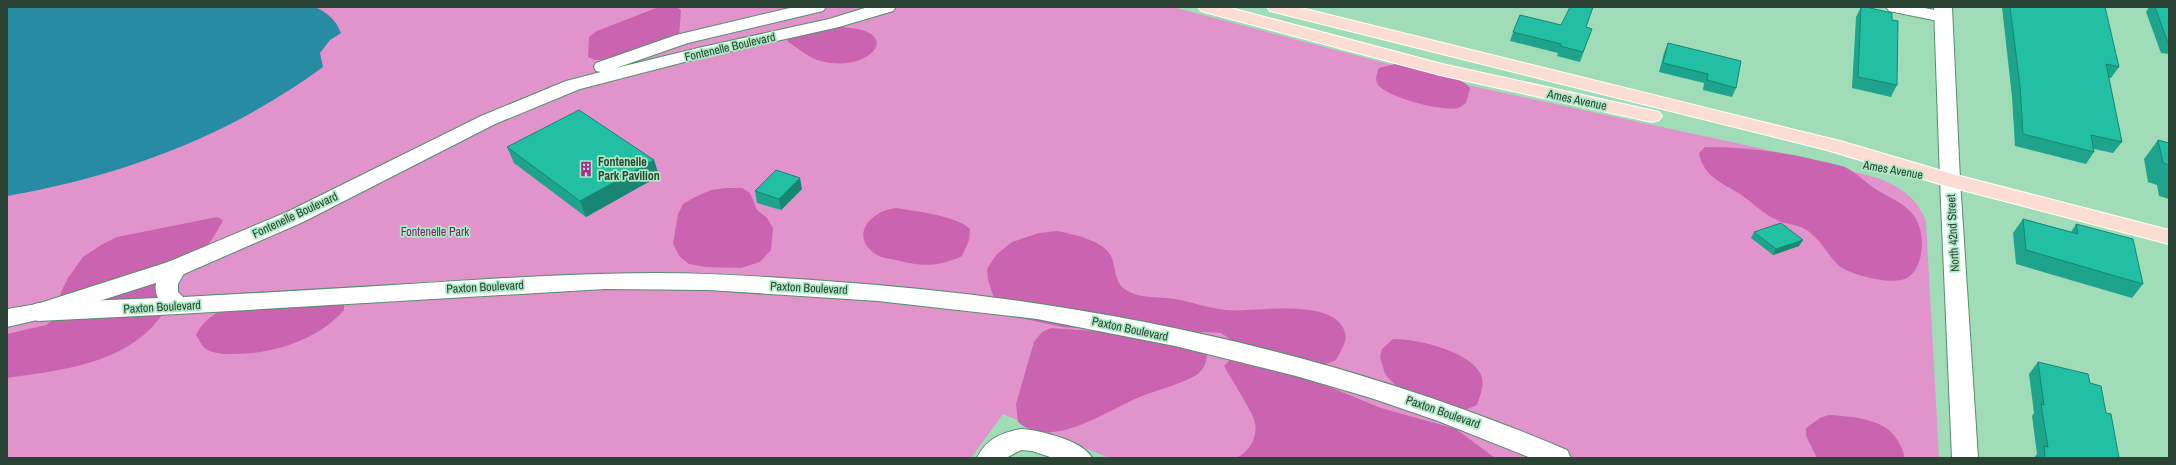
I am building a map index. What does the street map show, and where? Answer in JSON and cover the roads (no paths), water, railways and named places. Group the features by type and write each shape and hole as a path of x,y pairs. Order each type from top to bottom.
{"main road":[{"name":"Ames Avenue","path":"1207,7 1510,86 1706,128 1833,159 1950,180"},
{"name":"Ames Avenue","path":"1276,7 1833,146 1950,180 2169,237"}],"street":[{"name":"Fontenelle Boulevard","path":"7,318 38,312 176,268 308,211 488,120 573,85 599,70 627,57 659,46 711,32 817,7"},
{"name":"Fontenelle Boulevard","path":"573,85 698,53 833,23 887,7"},
{"path":"1895,7 1943,12"},
{"name":"North 42nd Street","path":"1943,12 1950,180 1965,458"},
{"path":"176,268 167,280 165,288 168,298 178,306"},
{"name":"Paxton Boulevard","path":"38,312 178,306 532,284 634,281 843,290 950,300 1037,311 1121,326 1213,346 1317,372 1429,406 1476,423 1558,458"},
{"path":"990,458 995,451 1006,443 1025,438 1035,440 1079,458"}],"water":[{"path":"7,7 315,7 331,17 337,24 341,33 330,40 320,53 323,67 287,92 212,133 133,165 50,188 7,196"}],"place":[{"name":"Fontenelle Park Pavilion","path":"586,169"}],"park label":[{"name":"Fontenelle Park","path":"435,232"}]}
